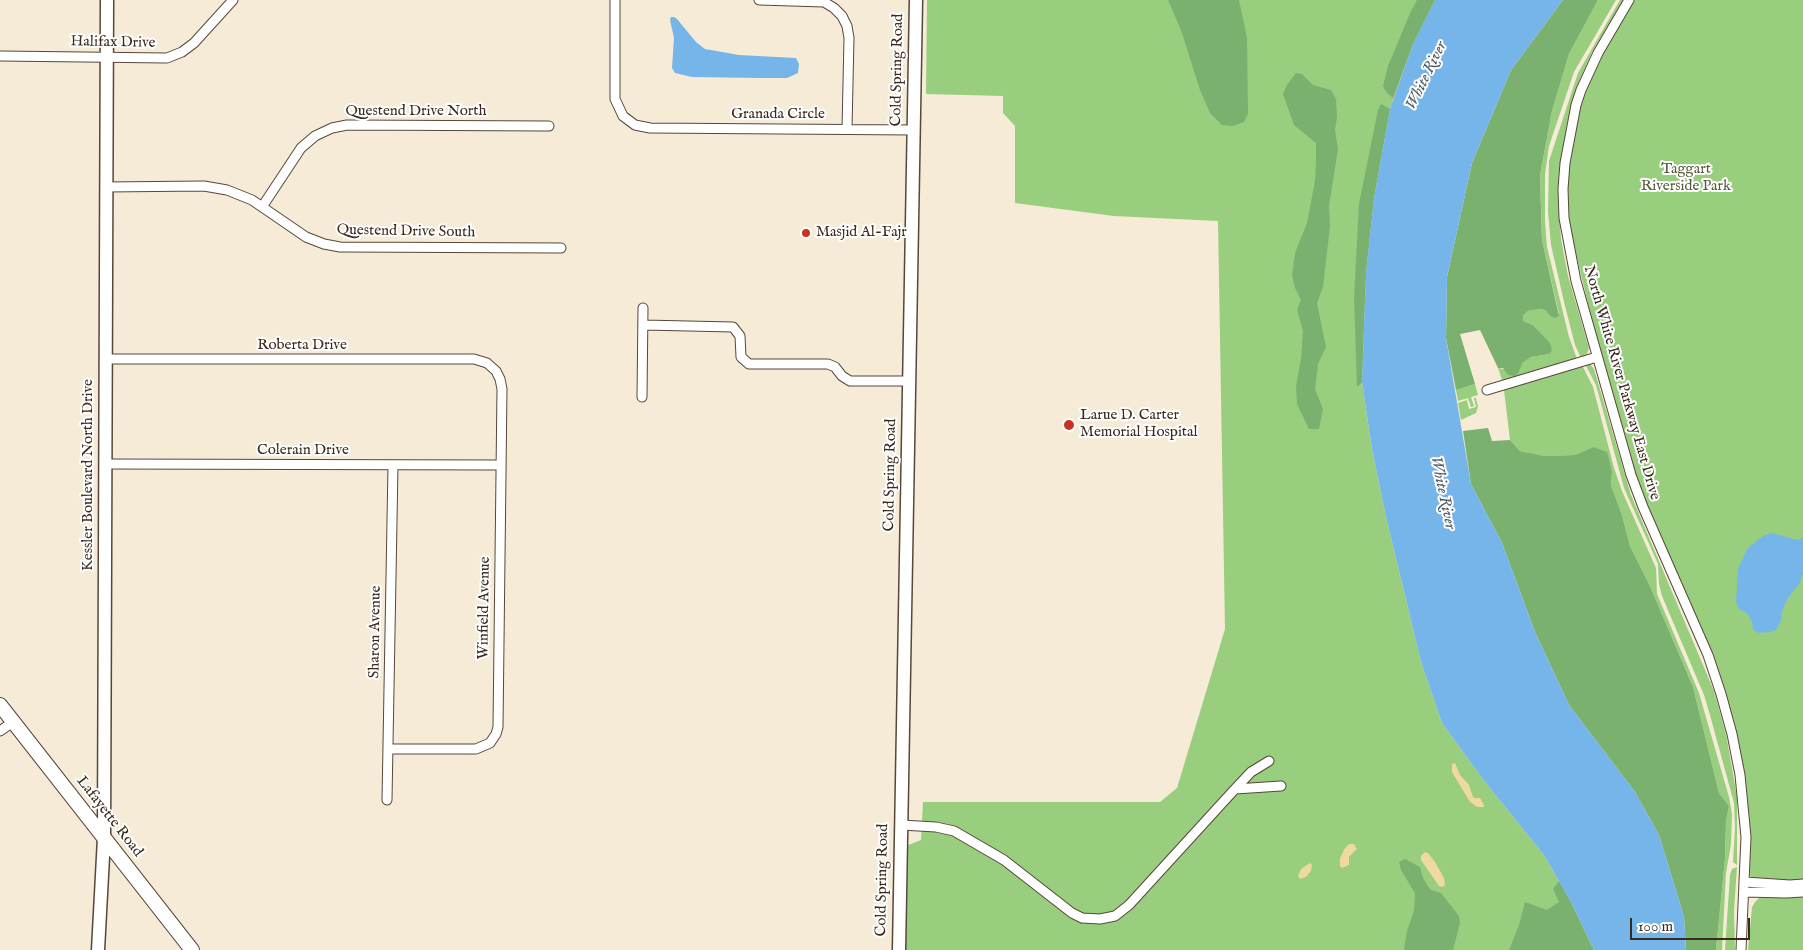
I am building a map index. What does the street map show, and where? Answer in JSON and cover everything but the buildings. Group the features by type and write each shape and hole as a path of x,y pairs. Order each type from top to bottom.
{"main road":[{"name":"Kessler Boulevard North Drive","path":"98,950 104,838 107,0"},
{"name":"Cold Spring Road","path":"899,950 916,0"},
{"name":"Lafayette Road","path":"0,705 192,950"}],"street":[{"name":"Halifax Drive","path":"0,56 160,58 175,55 194,43 233,0"},
{"name":"Granada Circle","path":"615,0 615,99 623,116 635,125 641,127 914,130"},
{"path":"759,0 824,2 842,16 847,26 849,38 847,129"},
{"name":"North White River Parkway East Drive","path":"1629,0 1606,37 1581,90 1569,134 1564,170 1564,218 1570,259 1633,483 1708,655 1727,714 1736,754 1746,837 1742,950"},
{"name":"Questend Drive North","path":"262,207 301,148 315,136 332,128 347,125 549,126"},
{"name":"Questend Drive South","path":"106,187 216,188 242,195 306,237 324,244 340,247 561,248"},
{"path":"642,396 643,308"},
{"path":"642,325 733,327 740,336 741,356 749,364 828,364 835,367 842,376 850,380 908,381"},
{"path":"1487,390 1597,357"},
{"name":"Roberta Drive","path":"106,359 474,359 484,362 495,369"},
{"name":"Winfield Avenue","path":"388,749 476,749 487,746 496,734 498,726 502,385 495,369"},
{"name":"Colerain Drive","path":"106,464 501,465"},
{"name":"Sharon Avenue","path":"387,800 393,465"},
{"path":"0,731 13,722"},
{"path":"901,825 936,827 954,831 1004,860 1072,913 1082,918 1100,920 1115,916 1129,905 1251,772 1269,761"},
{"path":"1235,789 1282,786"},
{"path":"1745,882 1803,884"},
{"path":"1745,892 1803,892"}],"green space":[{"path":"927,0 1435,0 1413,44 1390,109 1374,198 1366,273 1362,382 1372,449 1386,517 1421,662 1442,723 1485,782 1544,855 1572,904 1583,950 904,950 906,846 921,840 923,802 1160,802 1177,788 1225,629 1218,221 1114,216 1015,203 1015,126 1003,113 1003,96 926,94"},
{"path":"1168,0 1239,0 1247,38 1248,114 1244,122 1233,126 1222,125 1210,113 1200,90 1181,30"},
{"path":"1417,0 1435,0 1413,44 1393,98 1386,92 1383,86 1388,66"},
{"path":"1563,0 1598,0 1569,54 1552,111 1540,175 1542,240 1559,316 1555,318 1550,316 1545,310 1540,309 1528,311 1523,316 1523,321 1533,325 1550,343 1552,350 1549,354 1531,357 1522,363 1519,372 1515,376 1508,375 1503,368 1498,368 1480,330 1460,334 1475,384 1456,390 1446,338 1447,277 1472,163 1511,70"},
{"path":"1598,0 1616,0 1574,72 1549,146 1545,174 1547,247 1569,337 1577,359 1502,380 1498,368 1519,372 1521,363 1531,357 1549,354 1541,334 1533,325 1523,321 1523,316 1528,311 1540,309 1545,310 1550,316 1559,314 1542,240 1540,175 1552,111 1569,54"},
{"path":"1620,0 1623,0 1592,52 1578,84 1568,119 1559,169 1558,203 1561,239 1568,276 1589,348 1587,354 1581,358 1575,345 1551,245 1548,212 1549,161 1578,73"},
{"name":"Taggart Riverside Park","path":"1633,0 1803,0 1803,885 1751,882 1732,734 1708,655 1625,457 1570,229 1567,181 1577,116 1590,78 1604,47"},
{"path":"1296,73 1302,74 1313,85 1331,90 1336,99 1337,117 1335,130 1338,149 1329,206 1330,226 1323,287 1317,303 1326,347 1318,364 1315,389 1323,409 1319,429 1309,429 1297,404 1296,386 1301,359 1303,331 1297,310 1301,300 1295,288 1292,275 1295,253 1307,223 1315,181 1316,143 1294,125 1283,94"},
{"path":"1381,104 1390,109 1374,198 1366,273 1362,382 1357,387 1354,298 1359,204 1378,110"},
{"path":"1585,364 1590,364 1594,369 1631,495 1714,691 1726,734 1737,797 1737,865 1733,862 1734,803 1704,695 1662,596 1658,564 1624,488 1596,385"},
{"path":"1582,365 1593,387 1614,468 1622,491 1656,568 1657,594 1699,693 1729,797 1732,814 1731,844 1726,873 1722,950 1716,950 1725,859 1726,821 1729,806 1719,793 1693,687 1650,586 1630,546 1622,515 1611,485 1612,472 1593,447 1575,455 1545,456 1520,451 1510,440 1504,390"},
{"path":"1475,384 1478,395 1471,397 1474,406 1471,407 1468,398 1458,401 1456,390"},
{"path":"1474,398 1476,398 1478,407 1476,413 1461,420 1458,403 1467,400 1469,409 1476,407"},
{"path":"1488,428 1492,441 1510,440 1520,451 1545,456 1575,455 1593,447 1607,452 1612,472 1611,485 1622,515 1630,546 1650,586 1693,687 1719,793 1729,806 1726,821 1725,859 1716,950 1686,950 1684,917 1659,835 1635,792 1569,705 1535,632 1502,543 1471,484 1463,431"},
{"path":"1405,859 1420,867 1423,878 1431,890 1441,893 1459,916 1460,923 1453,950 1404,950 1407,931 1414,911 1415,893 1401,870 1399,862"},
{"path":"1737,867 1734,911 1735,950 1725,950 1730,875 1732,869"},
{"path":"1559,881 1594,950 1509,950 1519,925 1525,902 1547,910 1559,902 1553,889"},
{"path":"1803,894 1803,950 1748,950 1752,907 1755,902 1760,897 1766,895"}],"sand":[{"path":"1455,763 1460,775 1469,785 1473,797 1480,798 1484,807 1477,807 1470,802 1452,772 1452,764"},
{"path":"1349,844 1354,844 1357,849 1349,857 1349,865 1342,868 1340,866 1340,858"},
{"path":"1425,852 1435,862 1444,878 1445,885 1442,887 1439,886 1421,860 1421,856"},
{"path":"1310,863 1312,865 1311,871 1306,877 1300,879 1298,876 1301,869"}],"water":[{"name":"White River","path":"1435,0 1563,0 1511,70 1472,163 1447,277 1446,338 1471,484 1502,543 1535,632 1569,705 1635,792 1659,835 1684,917 1686,950 1594,950 1572,904 1544,855 1485,782 1442,723 1421,662 1386,517 1372,449 1362,382 1366,273 1374,198 1390,109 1413,44"},
{"path":"671,17 677,19 696,42 705,49 739,55 796,58 799,64 798,73 787,78 759,78 692,77 675,73 672,68 674,38"},
{"path":"1771,533 1798,540 1803,538 1803,573 1799,584 1788,598 1776,630 1759,633 1753,630 1752,622 1747,613 1739,609 1736,602 1738,569 1747,549 1761,537"}],"place":[{"name":"Masjid Al-Fajr","path":"806,233"},
{"name":"Larue D. Carter Memorial Hospital","path":"1069,425"}]}
